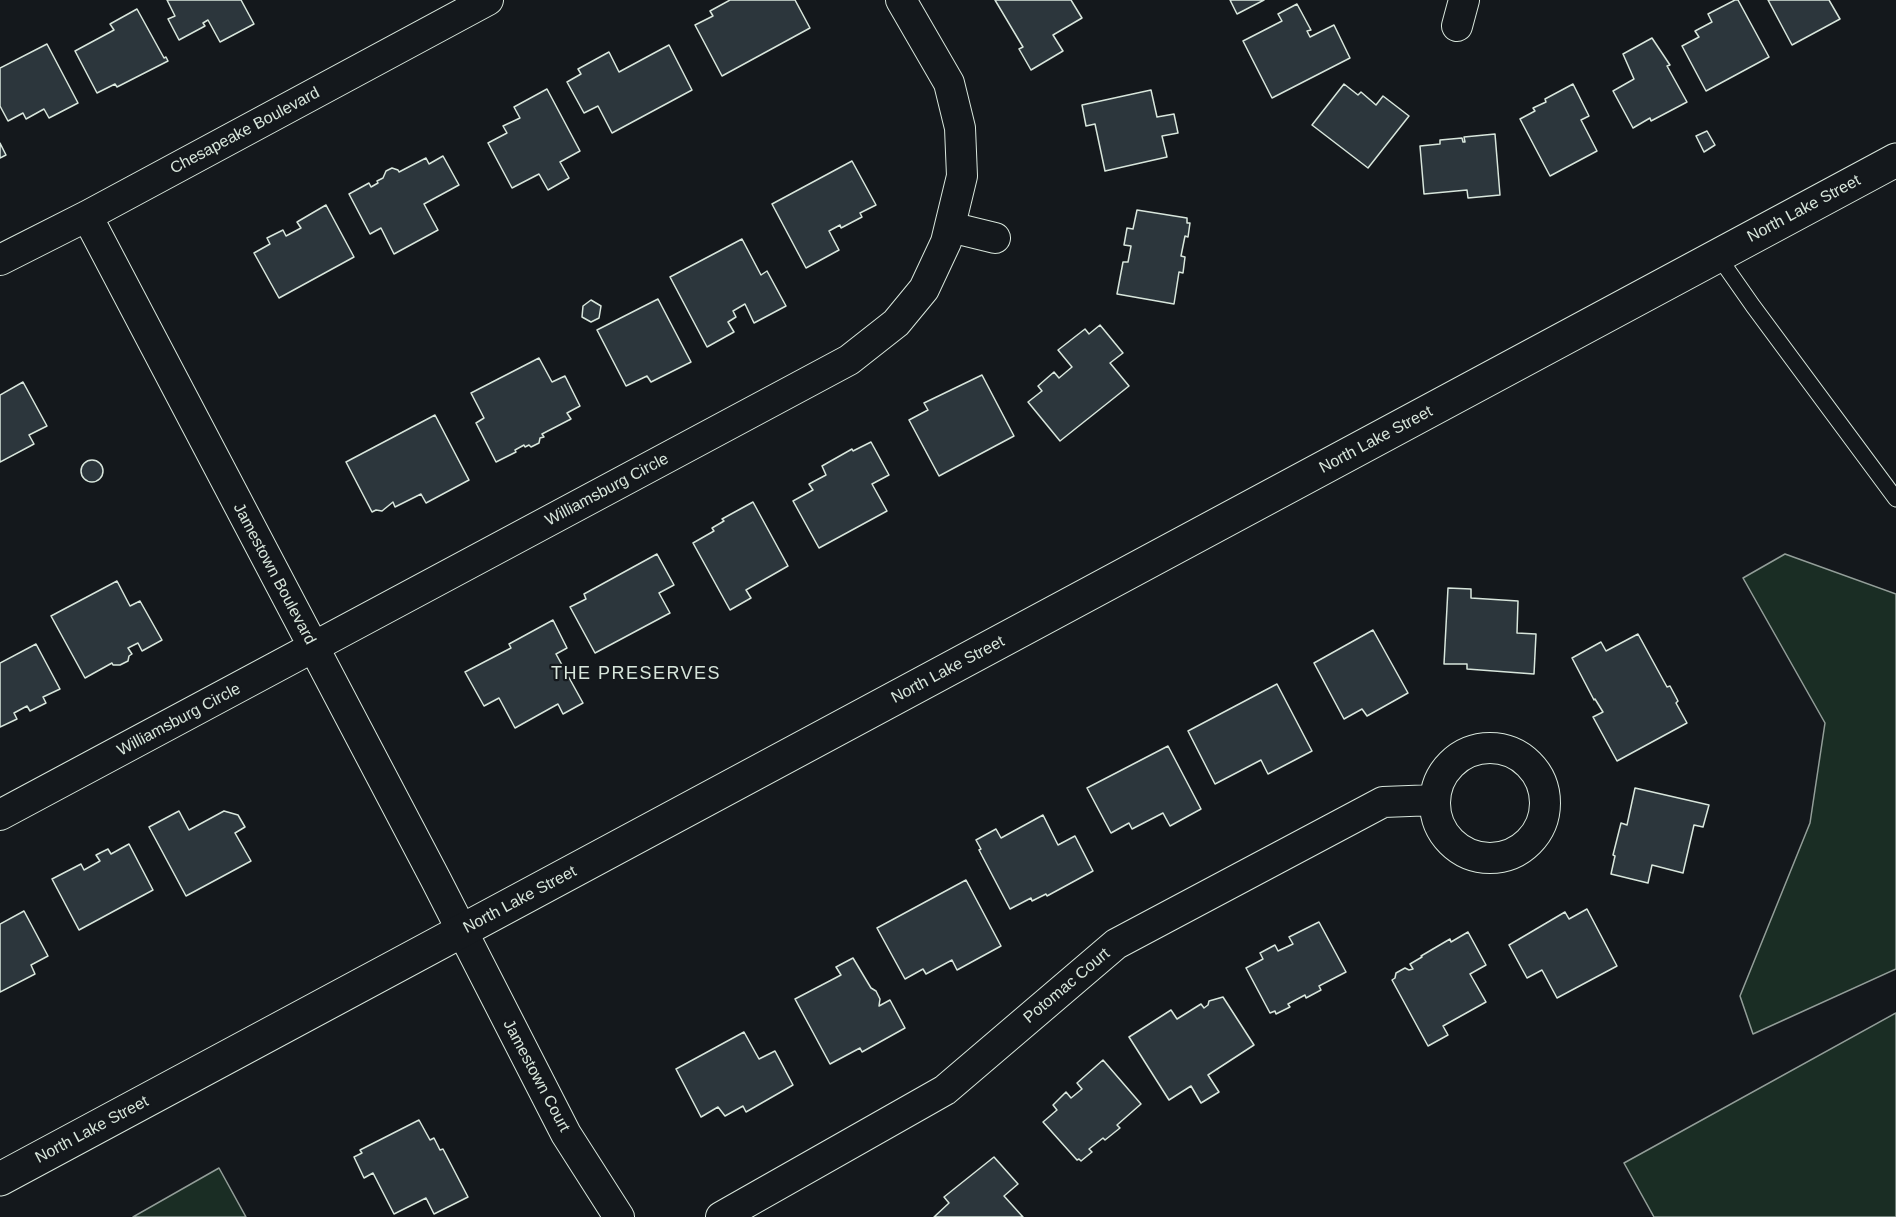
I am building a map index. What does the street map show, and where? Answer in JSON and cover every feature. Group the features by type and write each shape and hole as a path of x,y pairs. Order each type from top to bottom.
{"street":[{"name":"Chesapeake Boulevard","path":"0,261 488,0"},
{"name":"Williamsburg Circle","path":"0,815 849,360 896,323 924,289 946,242 962,176 960,128 949,83 901,0"},
{"name":"North Lake Street","path":"0,1179 1896,160"},
{"name":"Jamestown Boulevard","path":"87,216 461,932"},
{"path":"950,227 995,238"},
{"name":"Potomac Court","path":"721,1217 945,1090 1116,944 1383,802 1435,800"},
{"name":"Jamestown Court","path":"461,932 566,1134 619,1217"}],"lane":[{"path":"1718,256 1896,499"}],"green space":[{"path":"1785,554 1896,594 1896,969 1753,1034 1740,996 1810,823 1825,723 1743,578"},
{"path":"1896,1013 1896,1217 1654,1217 1624,1163"},
{"path":"219,1168 246,1217 133,1217"}],"building":[{"path":"167,0 241,0 254,24 220,42 208,20 203,23 205,26 179,40 168,19 175,16"},
{"path":"730,0 795,0 810,28 722,76 695,25 713,16 710,11"},
{"path":"995,0 1071,0 1082,18 1053,35 1063,51 1031,70 1019,49 1023,47"},
{"path":"1230,0 1264,0 1237,14"},
{"path":"1738,0 1769,57 1706,91 1682,46 1699,37 1695,31 1712,22 1708,14"},
{"path":"1768,0 1829,0 1840,19 1792,45"},
{"path":"1297,4 1311,30 1307,31 1310,37 1334,25 1350,58 1272,98 1243,41 1282,21 1278,14"},
{"path":"137,9 164,58 166,57 168,61 117,87 115,84 97,93 75,51 114,30 110,24"},
{"path":"1652,38 1670,65 1667,66 1687,102 1633,128 1613,91 1634,79 1623,54"},
{"path":"47,44 78,103 49,118 44,109 26,119 23,113 8,121 0,106 0,68"},
{"path":"669,45 692,90 612,133 598,106 584,113 567,82 581,74 578,69 609,52 619,72"},
{"path":"1344,84 1358,95 1361,92 1376,105 1383,96 1409,116 1368,168 1312,125"},
{"path":"1573,84 1589,116 1581,120 1597,151 1550,176 1520,119 1535,111 1533,108 1546,102 1545,99"},
{"path":"547,89 580,151 560,162 569,178 548,190 539,174 512,188 488,143 507,133 503,126 520,118 514,107"},
{"path":"1151,90 1157,117 1174,114 1178,133 1162,136 1167,157 1105,171 1095,124 1086,126 1082,105"},
{"path":"1707,131 1715,145 1704,152 1696,136"},
{"path":"1495,134 1500,195 1468,198 1467,190 1424,194 1420,146 1440,144 1440,140 1462,138 1465,142 1464,137"},
{"path":"0,143 6,155 0,158"},
{"path":"443,156 459,185 424,204 438,230 394,254 381,228 370,234 349,194 369,183 371,187 378,183 377,181 383,178 386,171 392,168 399,172 426,158 429,164"},
{"path":"852,161 876,205 860,213 862,217 841,228 840,225 829,231 839,250 806,268 772,204"},
{"path":"326,205 354,257 279,298 254,253 270,244 267,238 283,230 286,236 301,228 297,222"},
{"path":"1137,210 1187,218 1187,223 1190,223 1181,256 1185,257 1183,273 1179,272 1174,304 1117,294 1123,262 1128,262 1131,246 1124,245 1127,228 1133,229"},
{"path":"742,239 761,275 767,271 786,306 754,323 745,304 733,311 736,317 728,322 734,332 707,347 670,277"},
{"path":"658,299 691,362 651,382 647,376 626,386 597,330"},
{"path":"591,300 601,306 599,318 591,322 582,317 583,306"},
{"path":"1100,325 1123,353 1110,363 1129,386 1060,441 1028,402 1042,391 1038,386 1054,372 1059,378 1072,367 1058,350 1085,329 1089,334"},
{"path":"539,358 552,382 565,376 580,406 567,413 571,419 542,434 544,437 540,438 539,443 531,447 524,445 515,450 516,452 496,462 476,423 484,418 471,393"},
{"path":"982,375 1014,436 939,476 909,420 928,410 924,403"},
{"path":"23,382 47,426 29,435 34,444 0,462 0,395"},
{"path":"435,415 469,480 426,503 421,494 395,507 393,502 382,511 372,512 346,462"},
{"path":"871,442 889,475 872,484 887,511 819,548 793,501 813,490 809,484 826,475 822,466 852,449 853,451"},
{"path":"92,460 100,463 103,471 100,479 92,482 84,479 81,471 84,463"},
{"path":"753,502 788,566 746,590 751,598 730,610 693,543 714,531 712,528 724,521 722,519"},
{"path":"657,554 674,585 659,593 670,613 595,653 570,607 586,599 584,594"},
{"path":"117,581 130,606 140,601 162,640 142,651 138,643 128,648 132,654 128,661 120,665 112,663 85,678 51,616"},
{"path":"1448,588 1471,589 1471,598 1518,601 1517,633 1536,634 1534,674 1467,669 1467,664 1444,664"},
{"path":"553,620 567,648 556,654 583,703 563,714 558,704 515,728 499,698 484,706 465,672 511,648 509,644"},
{"path":"1373,630 1408,693 1367,716 1362,709 1344,719 1314,663"},
{"path":"1638,634 1667,687 1670,686 1687,723 1617,761 1593,717 1603,712 1594,700 1572,658 1601,642 1606,651"},
{"path":"36,644 60,689 43,697 46,703 30,711 27,706 14,713 17,719 0,727 0,663"},
{"path":"1277,684 1312,751 1268,774 1261,760 1215,784 1188,731"},
{"path":"1168,746 1201,809 1170,826 1163,813 1132,829 1129,823 1111,833 1087,788"},
{"path":"1635,788 1709,805 1703,827 1694,825 1683,873 1652,865 1648,883 1611,874 1621,823 1627,825"},
{"path":"179,811 189,830 224,811 238,815 245,827 235,833 251,861 186,896 149,827"},
{"path":"1043,815 1058,845 1075,836 1093,871 1047,896 1046,894 1032,901 1031,898 1010,909 976,840 996,829 1001,838"},
{"path":"129,844 153,890 79,930 52,879 81,864 84,870 100,861 96,855 108,849 111,854"},
{"path":"966,880 1001,946 957,970 952,960 926,974 923,969 905,979 877,928"},
{"path":"1587,909 1617,966 1557,998 1542,970 1527,978 1509,945 1565,912 1569,919"},
{"path":"24,911 48,956 31,965 35,974 0,992 0,924"},
{"path":"1319,922 1346,972 1319,986 1321,990 1288,1004 1290,1007 1276,1014 1275,1011 1270,1013 1246,968 1263,959 1260,953 1275,945 1278,951 1293,944 1289,937"},
{"path":"1468,932 1486,965 1470,974 1486,1002 1443,1026 1448,1035 1428,1046 1392,980 1396,973 1405,968 1413,969 1410,964 1421,956 1450,939 1451,942"},
{"path":"853,958 871,988 876,991 880,999 879,1006 890,1000 905,1028 862,1052 860,1048 830,1064 795,999 841,975 836,967"},
{"path":"1223,997 1254,1045 1208,1075 1219,1092 1201,1103 1191,1086 1169,1100 1129,1037 1171,1010 1177,1019 1201,1004 1204,1008 1209,1001"},
{"path":"744,1032 759,1059 775,1051 793,1085 746,1112 743,1106 725,1116 718,1107 701,1117 676,1069"},
{"path":"1103,1060 1141,1104 1117,1125 1120,1128 1089,1149 1092,1152 1081,1161 1077,1160 1043,1122 1057,1110 1053,1105 1066,1092 1071,1098 1082,1089 1077,1083"},
{"path":"419,1120 430,1140 434,1138 440,1150 443,1149 468,1197 434,1214 426,1198 394,1214 373,1173 364,1178 354,1157 362,1153 360,1150"},
{"path":"994,1157 1018,1184 1004,1196 1023,1217 934,1217 949,1203 944,1197"}],"district":[{"name":"THE PRESERVES","path":"636,674"}]}
